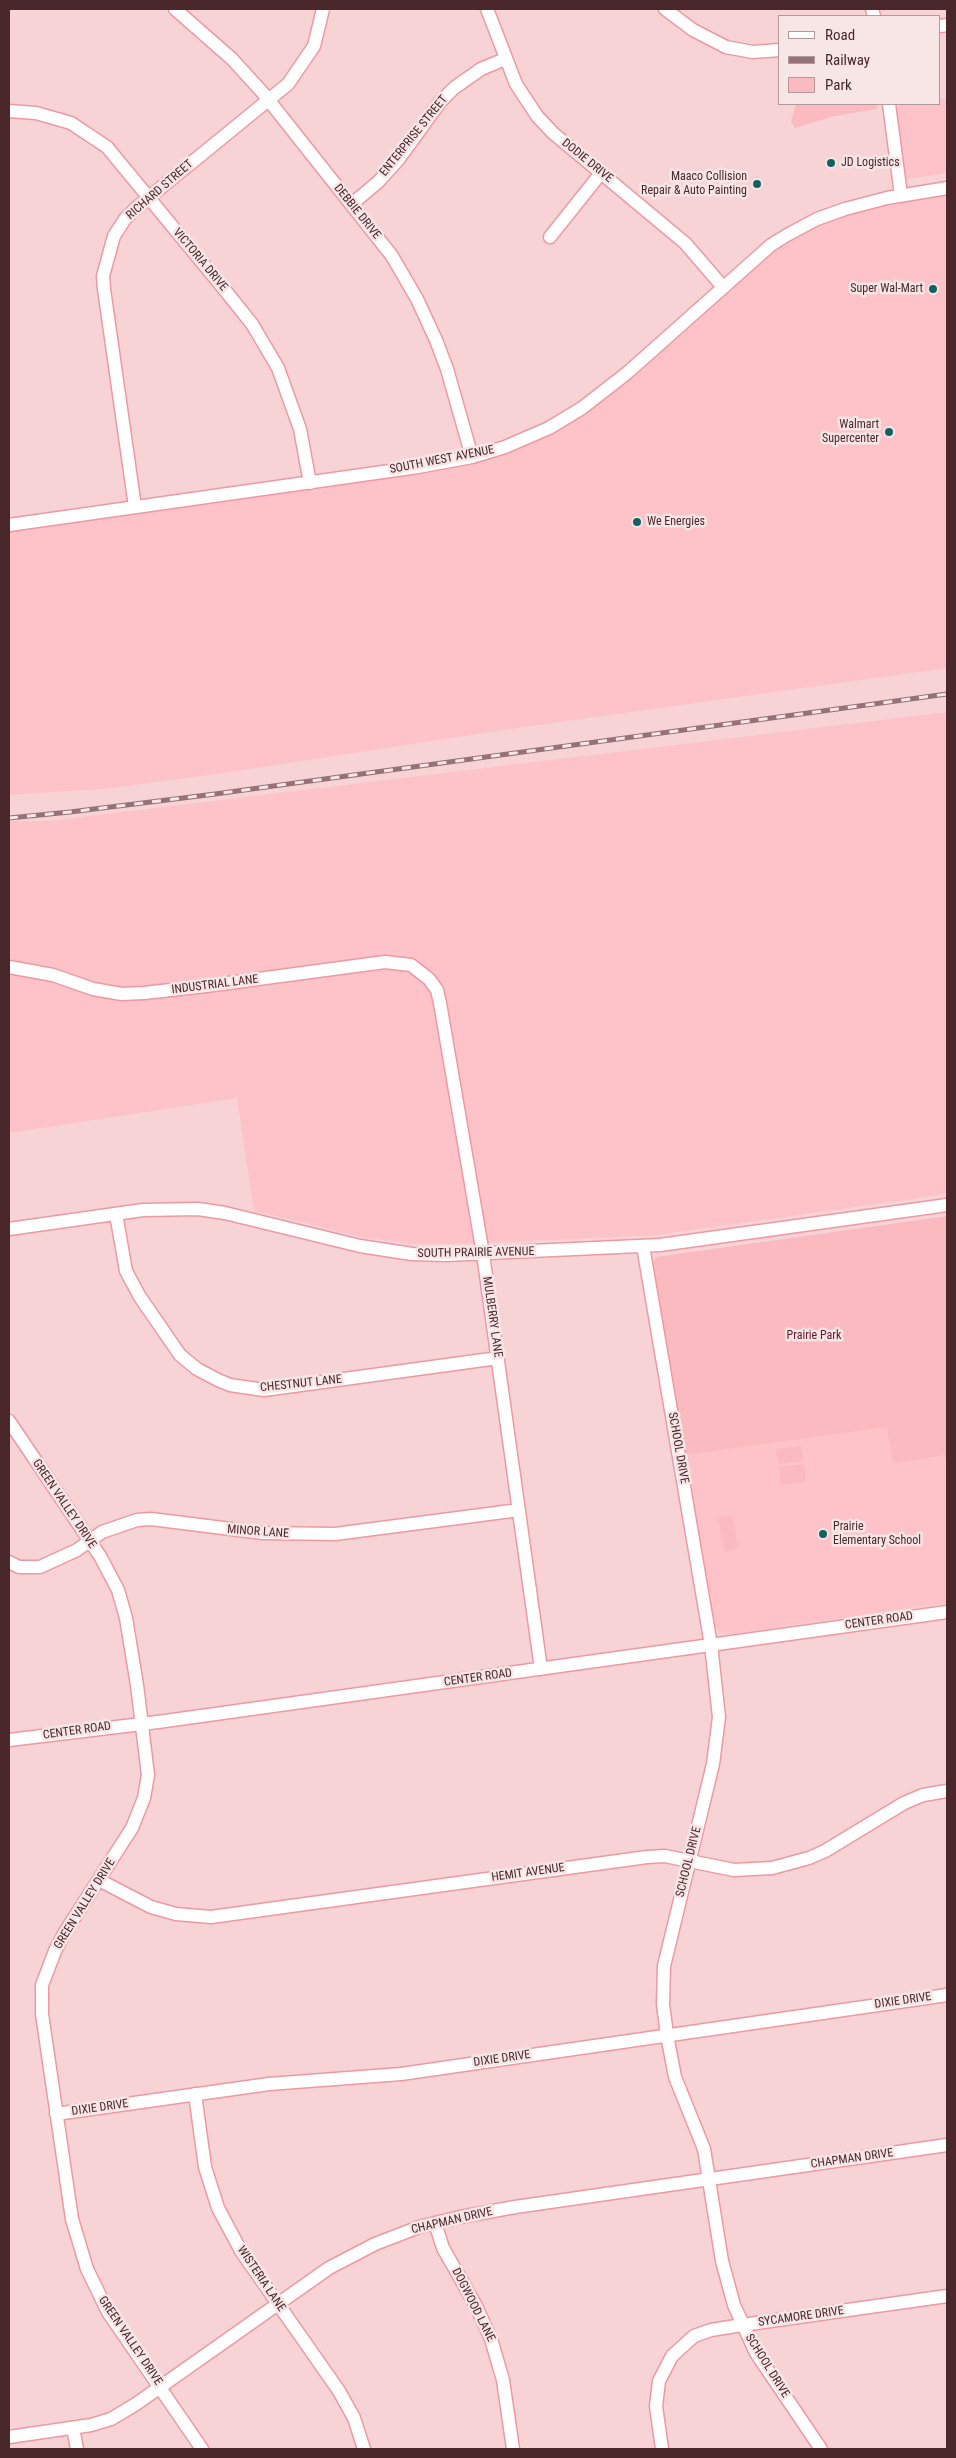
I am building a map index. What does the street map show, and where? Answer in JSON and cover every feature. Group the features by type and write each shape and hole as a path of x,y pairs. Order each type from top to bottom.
{"street":[{"name":"DEBBIE DRIVE","path":"175,9 232,59 352,204 392,256 421,307 447,369 472,457"},
{"name":"RICHARD STREET","path":"135,507 103,276 109,249 117,230 125,220 149,198 268,101 294,76 314,46 324,9"},
{"name":"DODIE DRIVE","path":"487,9 516,84 537,116 553,133 685,243 723,287"},
{"path":"665,9 693,30 726,47 753,52 778,50"},
{"name":"ENTERPRISE STREET","path":"352,204 378,182 398,160 440,102 454,88 481,69 506,59"},
{"path":"889,105 901,195"},
{"name":"VICTORIA DRIVE","path":"9,111 28,112 71,123 107,147 252,324 278,368 300,429 310,483"},
{"path":"550,237 601,173"},
{"name":"SOUTH WEST AVENUE","path":"9,525 310,483 472,457 536,434 582,408 627,372 771,245 817,219 901,195 947,188"},
{"name":"INDUSTRIAL LANE","path":"9,967 54,975 92,989 122,994 144,994 385,962 405,964 421,971"},
{"name":"MULBERRY LANE","path":"421,971 433,984 440,1002 483,1254 542,1669"},
{"name":"SOUTH PRAIRIE AVENUE","path":"9,1229 169,1208 198,1209 225,1213 389,1252 426,1255 483,1254 644,1246 947,1204"},
{"name":"CHESTNUT LANE","path":"116,1214 126,1270 140,1297 180,1355 198,1369 218,1380 238,1386 264,1390 498,1358"},
{"name":"SCHOOL DRIVE","path":"644,1246 711,1645 717,1693 717,1738 713,1764 664,1966 663,2004 667,2035 676,2077 701,2140 710,2180 725,2276 742,2325 756,2353 822,2449"},
{"name":"GREEN VALLEY DRIVE","path":"9,1421 112,1578 122,1604 142,1724 148,1775 144,1798 132,1828 55,1951 42,1984 42,2014 72,2219 87,2269 108,2312 202,2449"},
{"name":"MINOR LANE","path":"9,1562 19,1567 40,1567 77,1550 102,1532 130,1522 144,1520 263,1533 335,1534 519,1510"},
{"name":"CENTER ROAD","path":"9,1740 142,1724 947,1612"},
{"name":"HEMIT AVENUE","path":"99,1880 151,1907 176,1914 211,1917 647,1857 665,1856 734,1870 782,1866 826,1851 904,1802 924,1795 947,1791"},
{"name":"DIXIE DRIVE","path":"56,2114 269,2084 401,2074 947,1995"},
{"name":"WISTERIA LANE","path":"195,2094 205,2166 218,2208 241,2251 339,2391 354,2418 364,2449"},
{"name":"CHAPMAN DRIVE","path":"9,2437 74,2428 111,2418 160,2386 277,2303 352,2256 397,2235 435,2223 498,2210 947,2146"},
{"name":"DOGWOOD LANE","path":"435,2223 443,2248 476,2306 491,2340 503,2380 513,2449"},
{"name":"SYCAMORE DRIVE","path":"662,2449 656,2396 659,2381 666,2364 678,2348 694,2336 711,2330 742,2325 947,2296"},
{"path":"74,2428 77,2449"}],"shaded area":[{"path":"947,98 947,173 901,180 898,156 898,105 941,105 941,99"},
{"path":"947,189 947,668 523,727 217,774 103,789 9,795 9,526 447,463 563,422 737,275 817,220"},
{"path":"947,712 947,1194 657,1235 459,1244 415,1244 366,1238 254,1211 237,1098 9,1133 9,821 48,821"},
{"name":"Prairie Elementary School","path":"887,1427 946,1455 947,1603 730,1634 719,1633 715,1626 685,1455"}],"green space":[{"path":"796,105 876,105 877,109 834,116 795,128 791,121"},
{"name":"Prairie Park","path":"947,1216 947,1465 945,1455 893,1463 887,1427 685,1455 652,1265 656,1257"},
{"path":"801,1446 803,1461 778,1464 776,1449"},
{"path":"804,1464 806,1482 781,1485 779,1467"},
{"path":"732,1515 738,1549 725,1551 718,1518"}],"railway":[{"path":"9,818 215,794 947,694"}],"place":[{"name":"JD Logistics","path":"831,163"},
{"name":"Maaco Collision Repair & Auto Painting","path":"757,184"},
{"name":"Super Wal-Mart","path":"933,289"},
{"name":"Walmart Supercenter","path":"889,432"},
{"name":"We Energies","path":"637,522"},
{"name":"Prairie Elementary School","path":"823,1534"}]}
